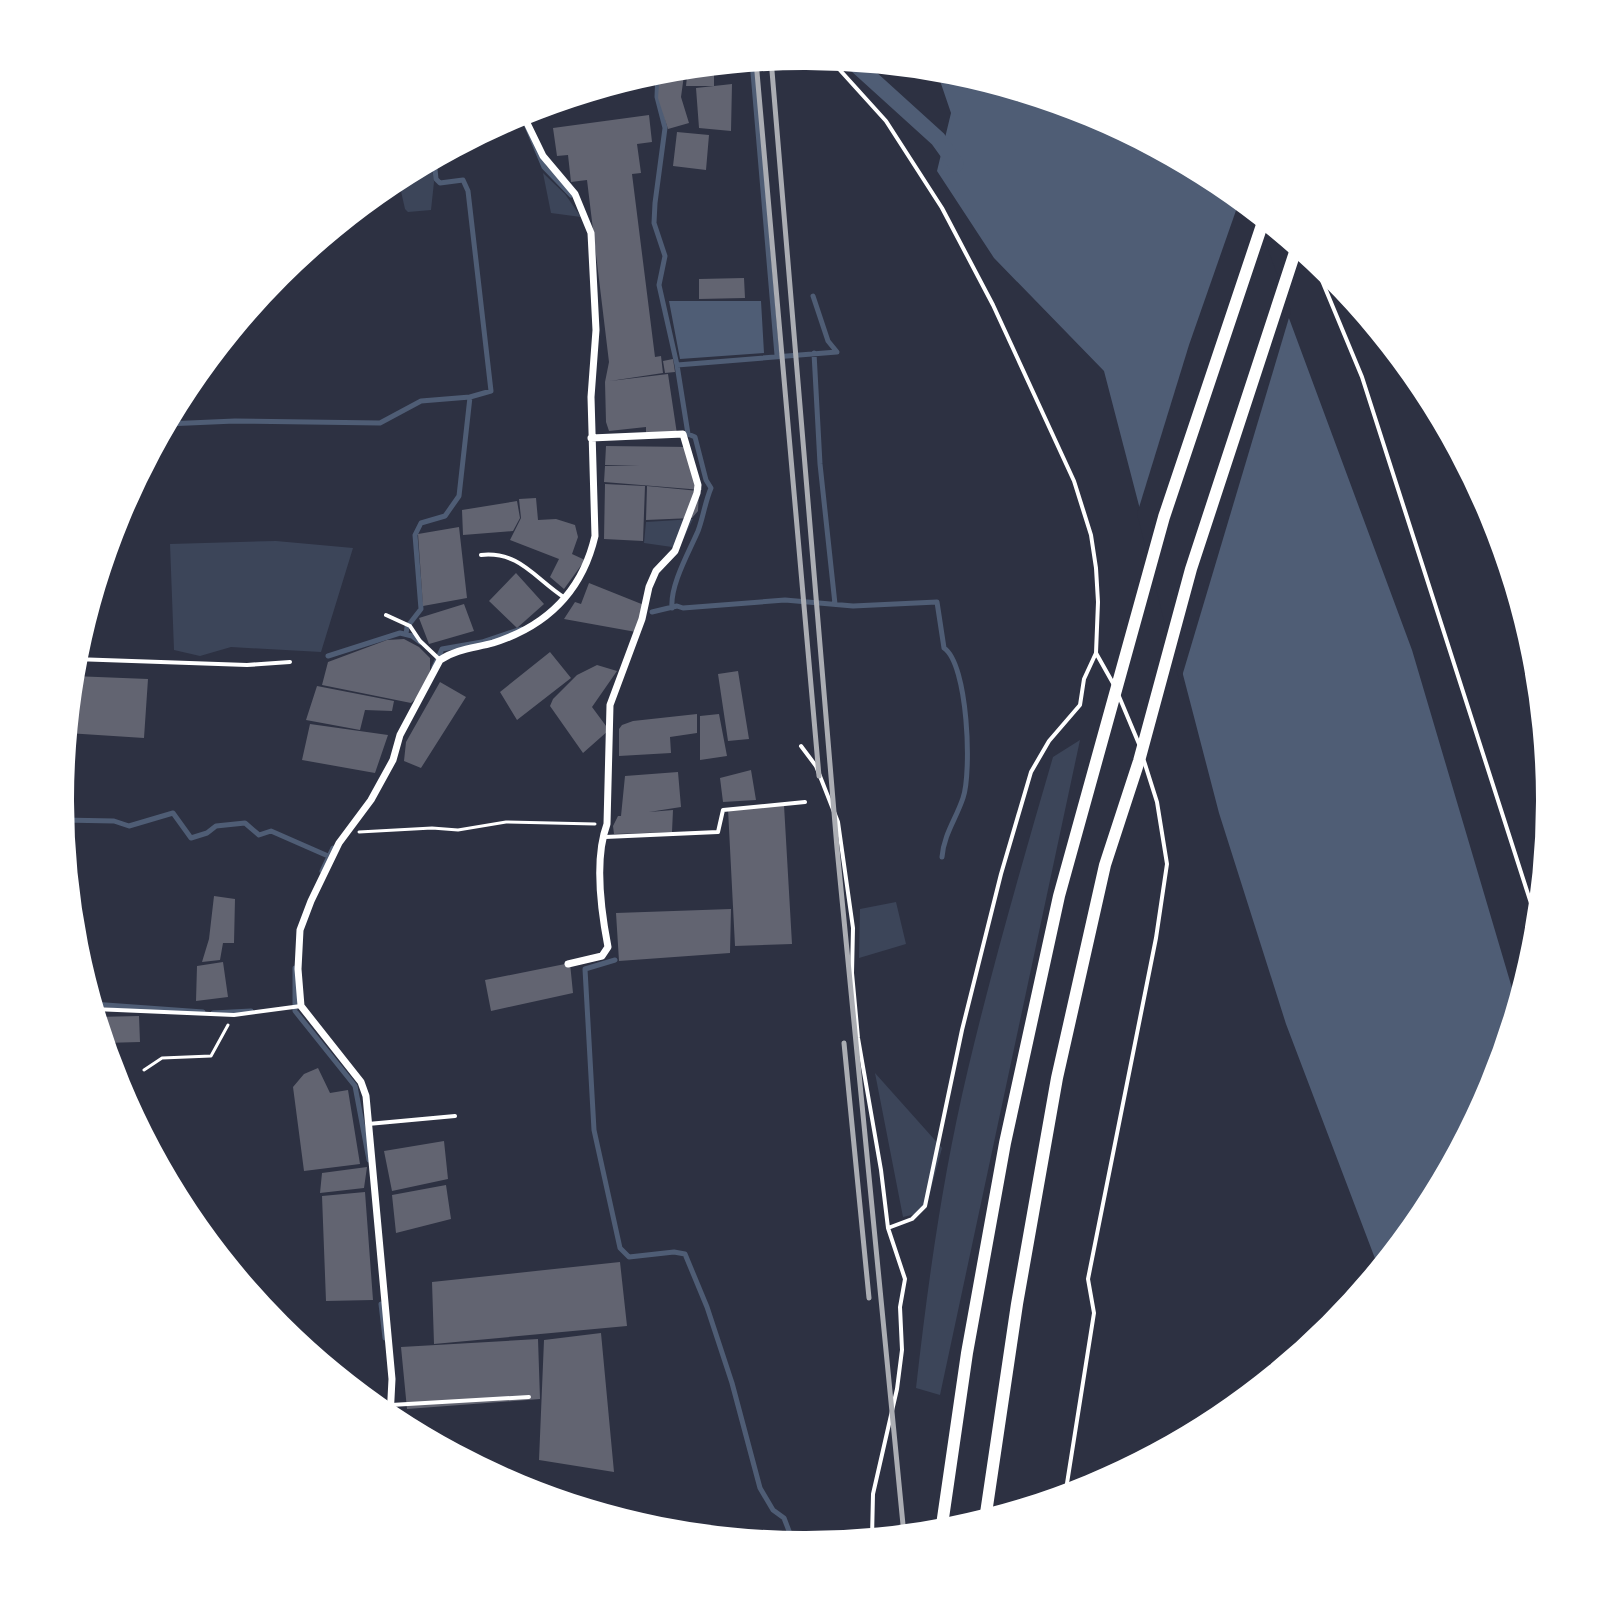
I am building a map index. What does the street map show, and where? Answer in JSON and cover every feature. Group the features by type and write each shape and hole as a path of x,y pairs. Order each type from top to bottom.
{"highway":[{"path":"943,1518 967,1353 1005,1143 1059,896 1164,517 1260,229"},
{"path":"987,1508 1017,1304 1057,1078 1105,865 1139,761 1191,569 1293,257"}],"street":[{"path":"391,1402 392,1379 366,1096 361,1082 301,1006 298,969 300,930 311,901 348,830 371,800 393,760 405,724 440,660 450,653 509,638 541,622 578,580 592,551 595,536 591,397 596,330 591,233 575,194 543,156 528,125"},
{"path":"568,964 602,956 608,947 601,911 610,705 642,619 649,587 656,571 675,551 695,502 698,485 683,434 591,438"}],"lane":[{"path":"841,72 886,121 942,208 993,305 1068,467 1091,535 1098,602 1096,653 1084,679 1080,705 1049,741 1031,772 1001,874 962,1030 925,1206 912,1219 888,1228"},
{"path":"1325,287 1362,377 1529,897"},
{"path":"481,555 498,553 513,557 565,598"},
{"path":"386,615 410,626 420,641 440,660"},
{"path":"1067,1482 1094,1313 1088,1279 1156,938 1167,864 1157,802 1138,741 1113,682 1096,653"},
{"path":"89,660 247,665 290,662"},
{"path":"801,746 816,766 838,822 853,928 852,973 858,1038 888,1228 905,1279 900,1307 902,1350 897,1389 873,1494 872,1527"},
{"path":"602,837 718,832 723,810 805,802"},
{"path":"105,1009 234,1015 301,1006"},
{"path":"368,1124 455,1116"},
{"path":"395,1405 529,1397"}],"path":[{"path":"348,830 362,833 432,828 458,830 506,822 607,824"},
{"path":"144,1070 162,1058 211,1056 234,1015"}],"shaded area":[{"path":"941,83 1040,109 1128,145 1211,193 1254,224 1412,650 1512,987 1497,1035 1460,1124 1438,1166 1375,1257 1286,1024 1219,813 1104,371 994,258 937,171 951,113"},
{"path":"433,172 431,210 408,212 401,192"},
{"path":"543,173 565,194 581,217 551,213"},
{"path":"669,301 761,301 764,353 680,359"},
{"path":"693,519 679,548 644,543 646,522"},
{"path":"276,541 353,548 321,652 231,647 200,656 174,650 170,544"},
{"path":"1080,740 940,1395 916,1388 937,1228 959,1108 998,951 1053,757"},
{"path":"896,902 906,944 859,958 860,909"},
{"path":"875,1073 942,1148 928,1200 916,1214 903,1217"}],"pier":[{"path":"1236,211 1260,229 1291,311 1180,683 1137,514 1189,345"}],"building":[{"path":"714,76 714,86 686,86 687,80"},
{"path":"683,80 681,97 689,123 668,129 658,98 659,85"},
{"path":"732,84 731,131 699,128 696,88"},
{"path":"649,115 652,142 637,144 641,173 632,174 655,357 661,356 663,373 610,381 668,374 677,434 646,435 646,427 609,431 605,382 609,362 587,180 571,182 568,155 557,156 553,128"},
{"path":"677,132 709,135 706,170 673,166"},
{"path":"744,278 745,298 699,299 699,279"},
{"path":"673,359 675,372 665,373 663,361"},
{"path":"606,446 690,447 702,490 604,482 605,466 639,466 605,465"},
{"path":"605,484 645,486 643,541 604,539"},
{"path":"647,486 699,491 698,511 692,518 646,520"},
{"path":"536,498 538,520 556,519 575,525 578,537 572,554 585,560 564,589 550,577 559,559 510,540 521,518 519,499"},
{"path":"517,501 520,518 513,531 463,535 462,510"},
{"path":"459,527 467,598 423,606 418,534"},
{"path":"516,573 544,604 517,628 489,601"},
{"path":"589,583 644,605 636,632 564,619 575,602 581,604"},
{"path":"464,604 474,631 429,644 419,618"},
{"path":"404,639 430,658 430,671 420,695 411,703 322,685 328,662 387,640"},
{"path":"550,652 571,678 517,720 500,692"},
{"path":"597,665 617,671 592,707 609,730 583,753 550,706 577,675"},
{"path":"738,671 749,739 728,741 718,674"},
{"path":"86,677 148,679 144,738 78,734"},
{"path":"440,682 466,697 421,768 404,761 406,742"},
{"path":"317,686 394,701 392,711 365,710 360,730 306,720"},
{"path":"697,714 697,733 670,737 671,753 619,756 619,729 622,725"},
{"path":"719,714 727,756 700,760 700,716"},
{"path":"310,724 388,735 375,773 302,760"},
{"path":"751,770 756,800 723,802 720,778"},
{"path":"678,772 681,807 649,812 673,810 672,832 614,834 613,826 621,816 625,776"},
{"path":"784,805 792,944 735,946 728,809"},
{"path":"214,896 235,899 234,943 223,943 220,960 202,962 209,939"},
{"path":"731,909 730,953 619,961 616,913"},
{"path":"223,962 228,997 196,1001 197,966"},
{"path":"570,963 573,993 491,1011 485,980"},
{"path":"139,1016 140,1042 116,1043 107,1017"},
{"path":"318,1068 330,1093 348,1090 360,1164 304,1171 293,1087 304,1074"},
{"path":"444,1141 448,1179 392,1191 384,1151"},
{"path":"367,1167 364,1188 320,1193 322,1173"},
{"path":"446,1185 451,1219 396,1233 392,1195"},
{"path":"365,1192 373,1300 326,1301 322,1196"},
{"path":"620,1262 627,1326 434,1344 432,1282"},
{"path":"601,1333 614,1472 539,1460 544,1340"},
{"path":"538,1339 540,1399 407,1409 401,1347"}],"waterway":[{"path":"753,72 777,355"},
{"path":"865,73 938,139 956,164"},
{"path":"657,85 657,97 665,128 654,223 665,256 659,285 677,365 837,352 828,341 813,296"},
{"path":"527,125 544,167 571,195"},
{"path":"406,634 407,627 421,609 415,535 421,523 445,516 459,496 470,397 491,391 468,191 463,180 440,183 435,171"},
{"path":"814,353 820,464 835,604"},
{"path":"672,608 677,579 698,531 711,488 695,437 688,434 677,365"},
{"path":"180,423 380,423 421,401 470,397"},
{"path":"652,612 677,606 785,600 853,606 937,602 944,648 952,658 963,696 967,743 966,785 942,857"},
{"path":"434,667 442,649 482,642 521,629"},
{"path":"328,656 400,633 420,642"},
{"path":"75,820 114,821 129,826 173,813 191,838 207,833 216,826 245,823 259,835 271,831 328,856"},
{"path":"322,871 333,848"},
{"path":"615,960 585,969 594,1130 620,1248 629,1257 674,1252 685,1254 707,1307 732,1383 760,1488 773,1510 784,1518 789,1530"},
{"path":"295,968 295,1011 355,1086 369,1160"},
{"path":"104,1005 203,1012"},
{"path":"213,1013 251,1011"},
{"path":"381,1304 385,1338"}],"railway":[{"path":"772,71 837,848 903,1525"},
{"path":"757,72 819,776"},
{"path":"844,1043 869,1298"}]}
